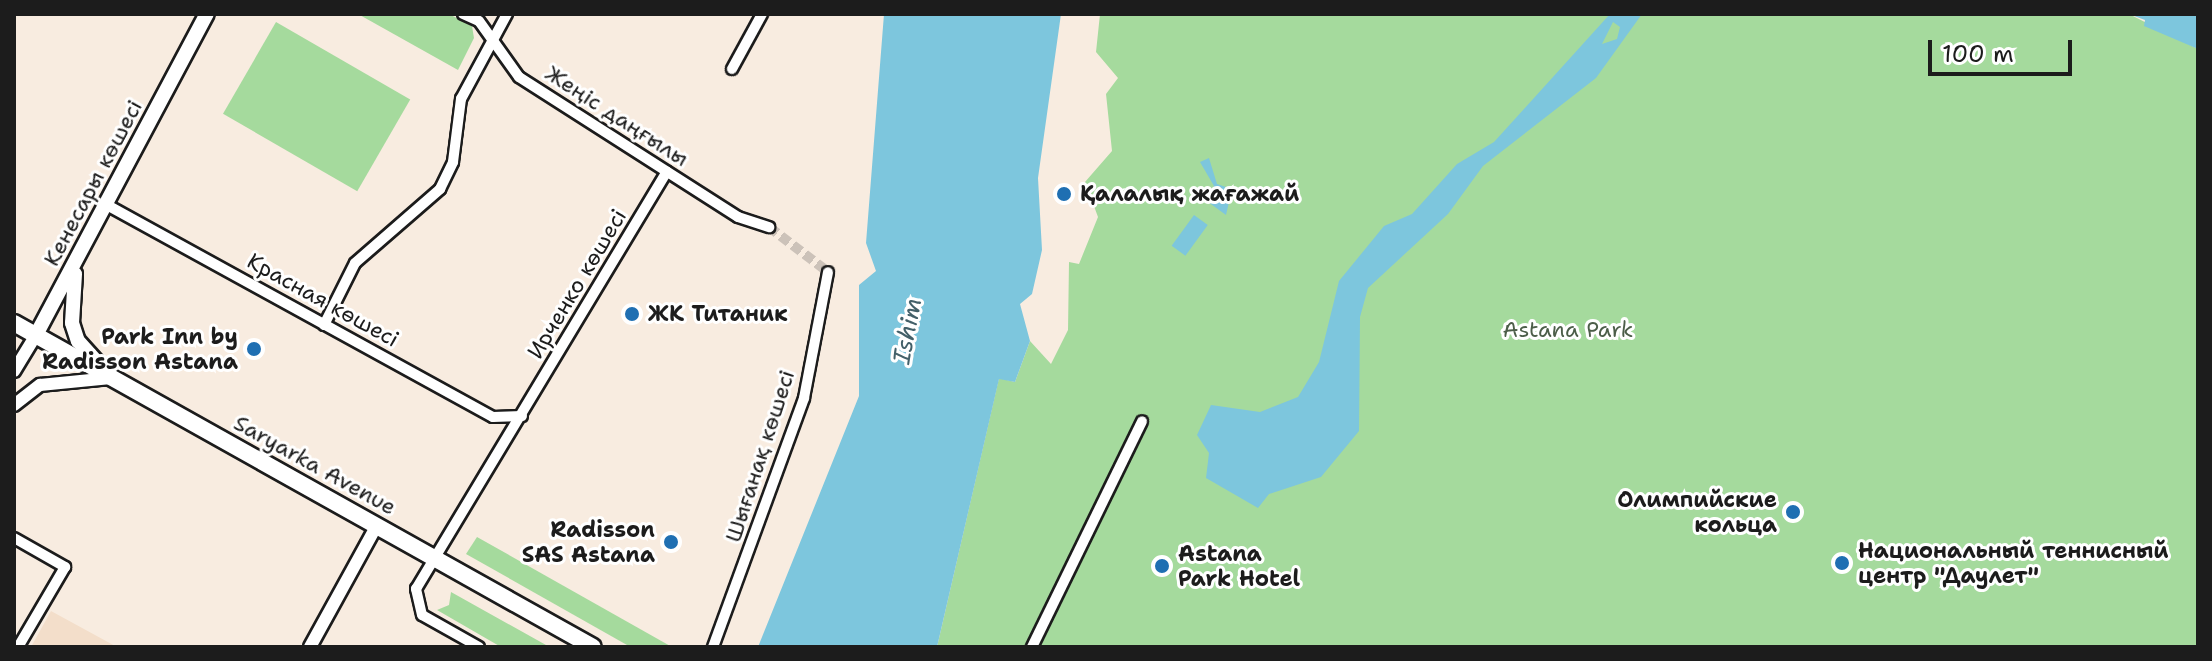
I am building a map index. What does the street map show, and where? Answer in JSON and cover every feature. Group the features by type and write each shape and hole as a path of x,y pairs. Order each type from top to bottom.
{"main road":[{"name":"Кенесары көшесі","path":"36,335 207,14"},
{"path":"80,254 72,323 78,341 111,378"},
{"name":"Saryarka Avenue","path":"14,323 593,647"}],"street":[{"name":"Жеңіс даңғылы","path":"463,14 492,39 519,77 738,217 769,227"},
{"path":"732,69 762,14"},
{"path":"324,325 355,263 440,189 453,162 461,99 505,15"},
{"name":"Ирченко көшесі","path":"479,647 417,608 416,589 432,555 522,416 667,172"},
{"name":"Красная көшесі","path":"107,205 493,417 522,416"},
{"name":"Шығанақ көшесі","path":"713,647 804,398 828,272"},
{"name":"Кенесары көшесі","path":"14,371 36,335"},
{"path":"14,405 40,385 111,378"},
{"path":"1032,647 1142,421"},
{"path":"310,647 377,525"},
{"path":"14,538 65,567 18,647"}],"shaded area":[{"path":"51,611 117,647 31,647"}],"green space":[{"path":"358,14 449,14 472,26 474,38 458,70"},
{"name":"Astana Park","path":"1100,14 2129,14 2198,49 2198,647 937,647 999,378 1015,382 1030,341 1051,364 1068,330 1069,262 1079,264 1098,217 1085,182 1112,151 1106,94 1118,78 1096,52"},
{"path":"276,22 410,100 357,191 223,114"},
{"path":"477,537 672,647 627,645 466,554"},
{"path":"451,592 547,647 501,647 437,610 449,605"}],"water":[{"name":"Ishim","path":"884,14 1061,14 1038,178 1042,250 1032,294 1020,304 1030,341 1015,382 999,379 937,647 758,647 859,396 859,285 876,271 866,243"},
{"path":"1610,14 1642,14 1596,78 1483,166 1448,214 1368,288 1360,317 1359,431 1321,477 1269,494 1258,508 1206,478 1209,453 1197,435 1211,405 1260,412 1298,397 1319,362 1339,281 1384,226 1412,214 1457,164 1494,142","holes":["1613,22 1620,27 1617,39 1602,44"]},
{"path":"2129,14 2198,14 2198,49 2144,26 2145,20"},
{"path":"1209,158 1217,184 1232,189 1226,215 1208,202 1214,186 1200,162"},
{"path":"1194,215 1208,225 1185,256 1172,246"}],"tunnel":[{"path":"769,227 828,272"}],"place":[{"name":"Қалалық жағажай","path":"1064,194"},
{"name":"ЖК Титаник","path":"632,314"},
{"name":"Park Inn by Radisson Astana","path":"254,349"},
{"name":"Олимпийские кольца","path":"1793,512"},
{"name":"Radisson SAS Astana","path":"671,542"},
{"name":"Национальный теннисный центр \"Даулет\"","path":"1842,563"},
{"name":"Astana Park Hotel","path":"1162,566"}]}
